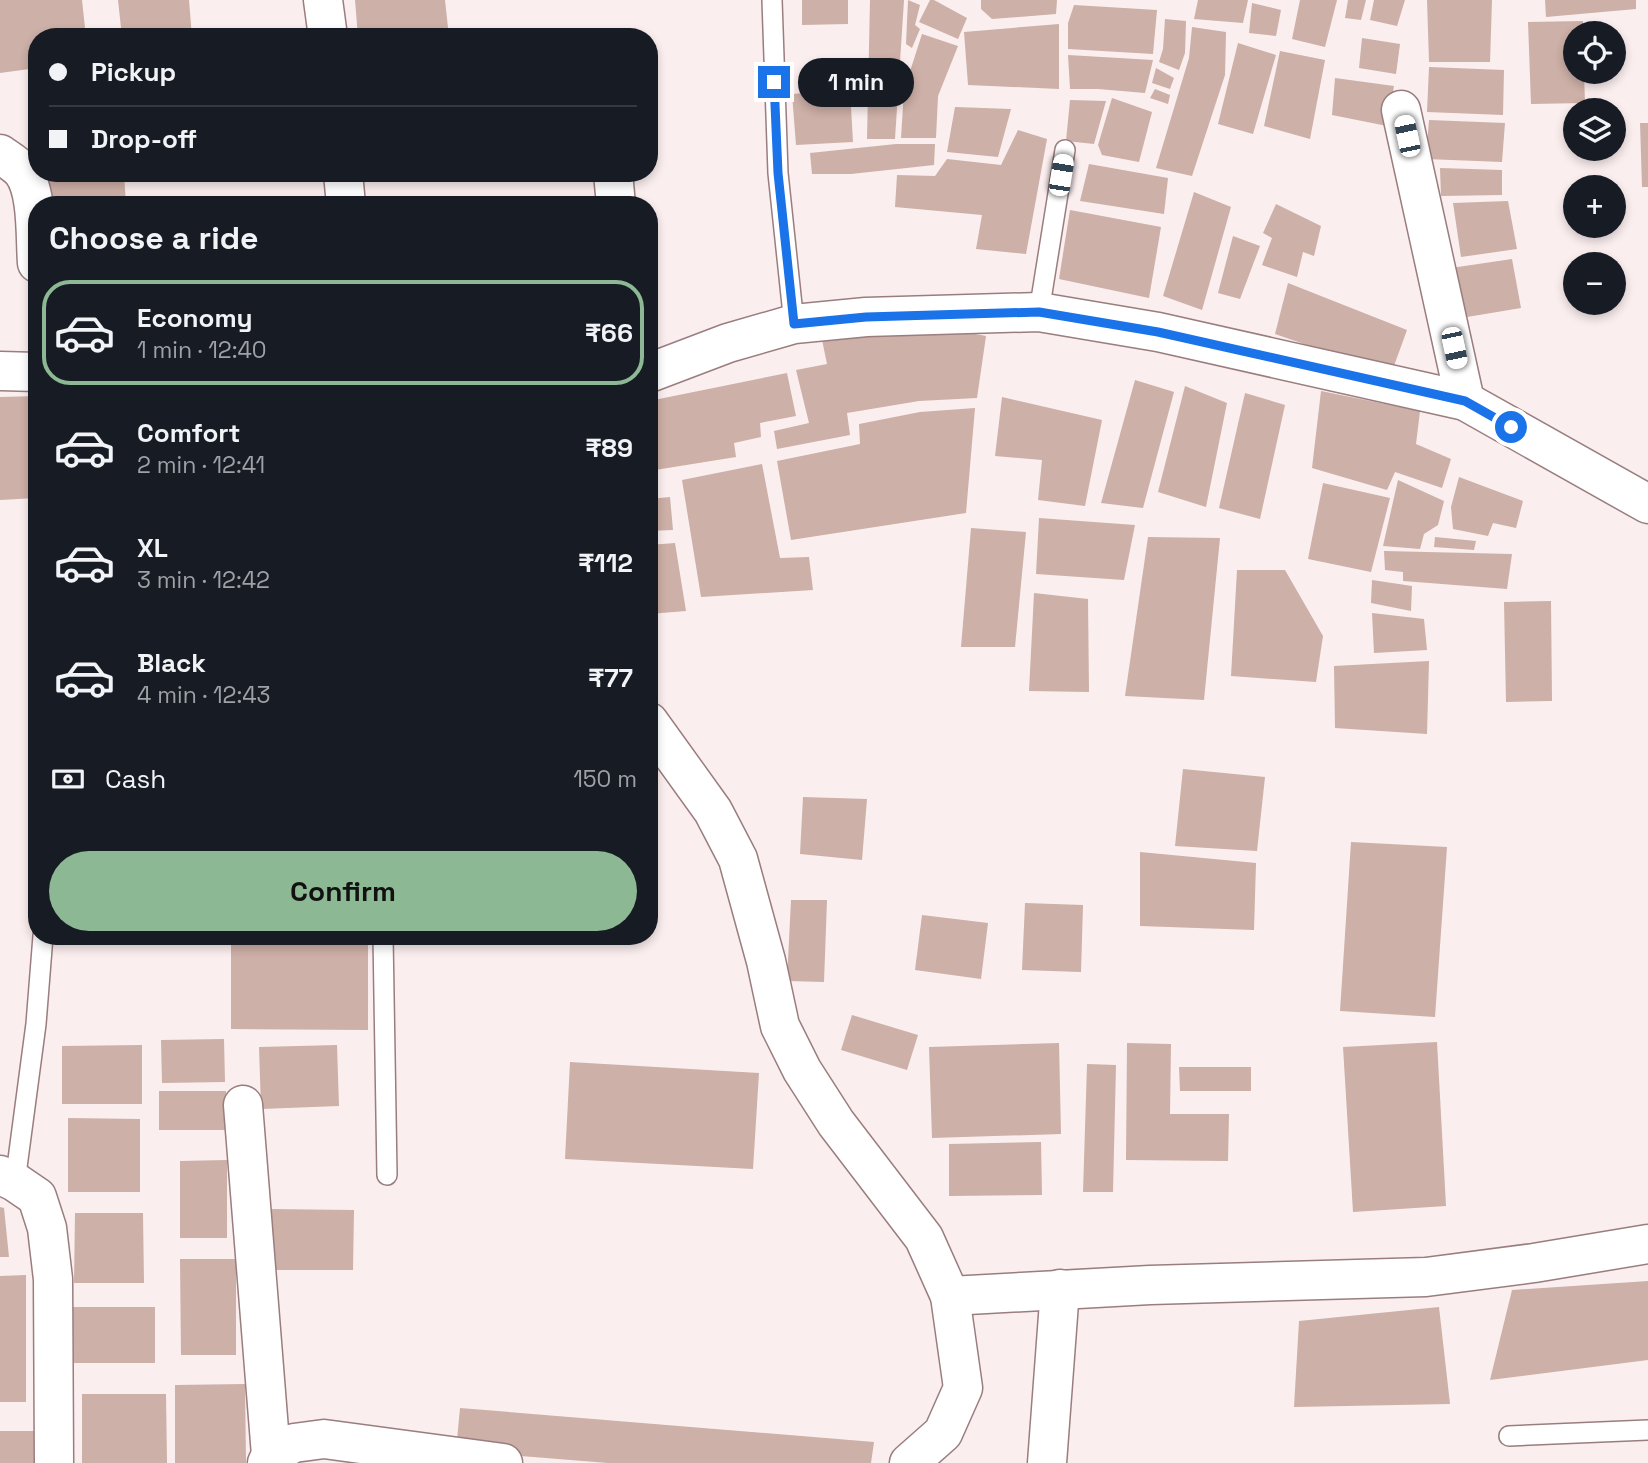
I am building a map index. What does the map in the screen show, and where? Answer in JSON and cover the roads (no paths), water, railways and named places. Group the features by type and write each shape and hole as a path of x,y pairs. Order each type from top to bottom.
{"street":[{"path":"323,0 326,28"},
{"path":"1401,110 1465,401"},
{"path":"0,154 22,171 31,196"},
{"path":"658,370 728,343 794,324 866,317 1039,312 1158,332 1465,401 1648,504"},
{"path":"0,371 28,372"},
{"path":"658,735 713,811 738,859 766,961 780,1026 802,1070 836,1123 924,1238 950,1296 963,1388 943,1433 909,1463"},
{"path":"243,1105 269,1459 295,1443 324,1440 502,1463"},
{"path":"8,1179 37,1197 47,1228 53,1279 54,1463"},
{"path":"950,1296 1060,1289 1426,1277 1648,1244"},
{"path":"1047,1463 1060,1289"}],"lane":[{"path":"772,0 778,173 794,324"},
{"path":"1039,312 1065,149"},
{"path":"8,1179 36,1024 42,945"},
{"path":"383,945 387,1175"},
{"path":"1509,1436 1648,1430"}]}
